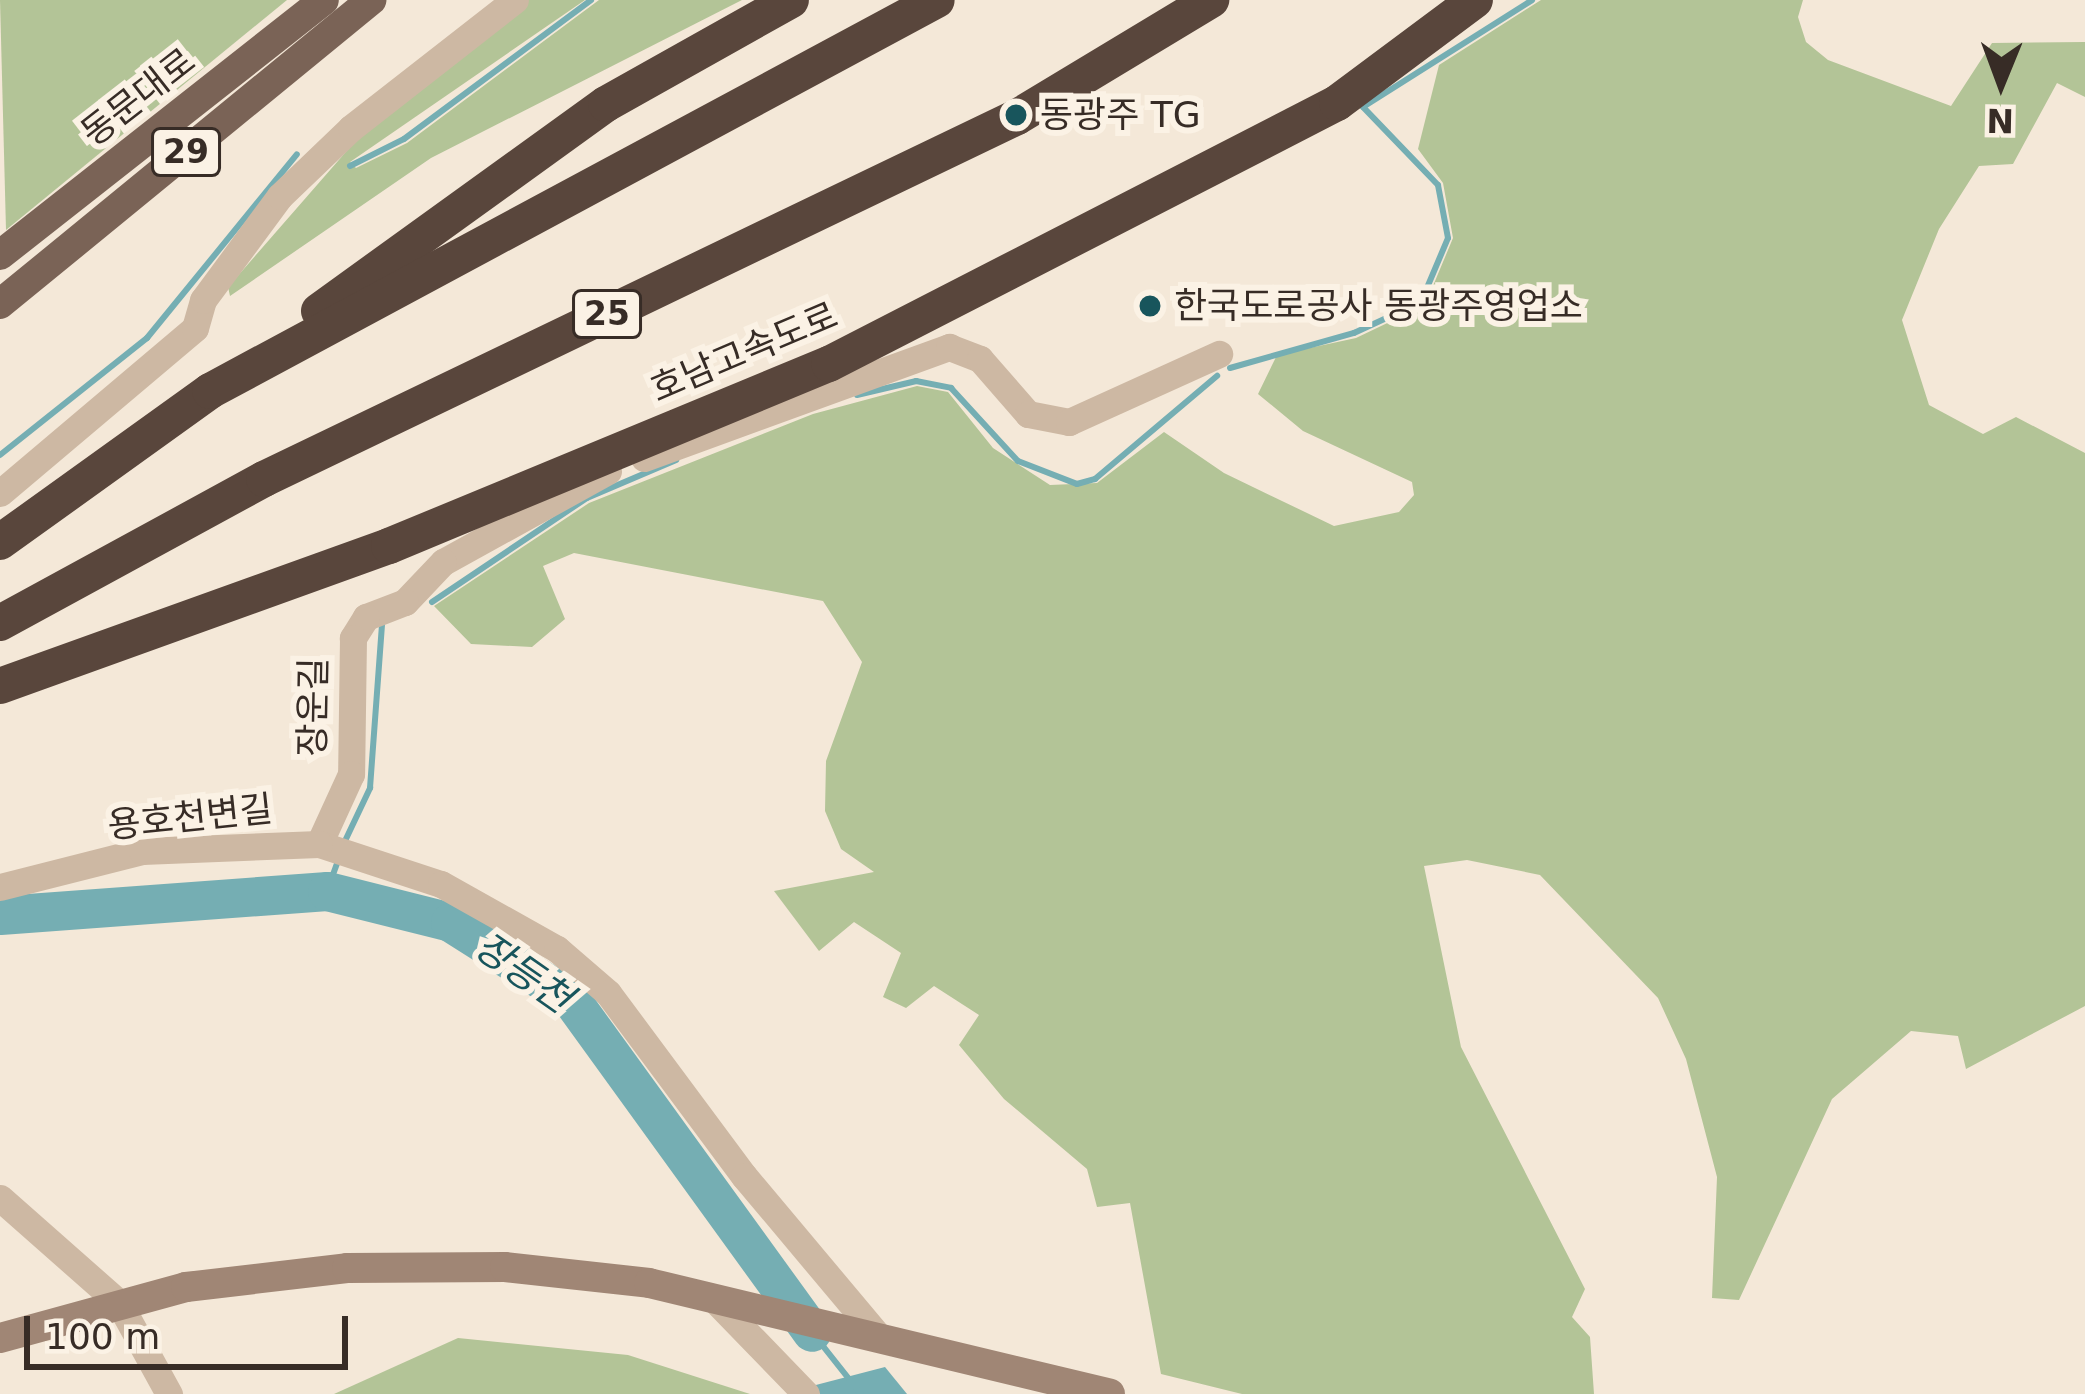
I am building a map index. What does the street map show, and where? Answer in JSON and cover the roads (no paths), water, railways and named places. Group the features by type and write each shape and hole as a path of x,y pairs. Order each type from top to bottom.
{"highway":[{"path":"0,542 606,104 791,0"},
{"path":"0,542 210,391 938,0"},
{"name":"25","path":"0,623 265,479 1018,117 1211,0"},
{"name":"호남고속도로","path":"0,686 389,546 829,364 1337,103 1475,0"}],"main road":[{"name":"동문대로","path":"0,254 324,0"},
{"name":"동문대로","path":"0,304 371,0"}],"street":[{"path":"0,493 195,328 203,300 280,196 351,128 515,0"},
{"name":"장운길","path":"319,844 351,774 353,638 366,616 405,602 442,562 603,473 950,347 980,359 1028,414 1069,422 1220,354"},
{"path":"319,844 441,884 557,949 608,993 744,1176 880,1338"},
{"name":"용호천변길","path":"0,886 142,851 319,844"},
{"path":"0,1198 119,1304 169,1394"},
{"path":"0,1338 185,1287 347,1268 506,1267 729,1302 1110,1394"},
{"path":"729,1302 806,1394"}],"water":[{"path":"885,1367 907,1394 820,1394 812,1386"}],"waterway":[{"path":"350,166 404,139 591,0"},
{"path":"1230,368 1354,333 1421,302 1448,238 1438,185 1363,107 1532,0"},
{"path":"0,455 147,338 297,154"},
{"path":"857,395 916,381 951,388 1018,461 1077,484 1095,479 1217,376"},
{"path":"432,602 587,498 676,460"},
{"path":"345,841 370,788 382,625"},
{"path":"327,891 338,860"},
{"name":"장등천","path":"0,915 327,891 450,922 570,998 812,1332"},
{"name":"장등천","path":"815,1336 861,1394"}],"place":[{"name":"동광주 TG","path":"1016,115"},
{"name":"한국도로공사 동광주영업소","path":"1150,306"}]}
